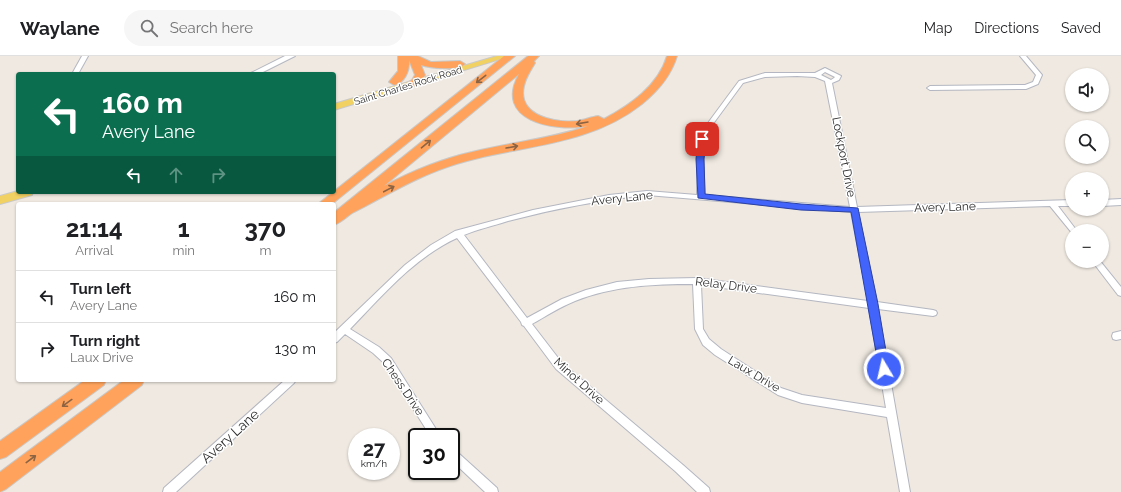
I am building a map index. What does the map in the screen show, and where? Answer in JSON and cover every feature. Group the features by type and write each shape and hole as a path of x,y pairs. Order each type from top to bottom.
{"highway":[{"path":"327,202 510,56"},
{"path":"534,56 518,87 519,100 522,106 534,117 543,121 564,125 594,120 626,102 650,79 659,65 662,56"},
{"path":"338,217 534,56"},
{"path":"338,217 407,180 446,163 490,151 568,137 595,129 624,113 651,91 665,74 672,56"},
{"path":"408,58 430,65 464,66"},
{"path":"408,58 418,79"},
{"path":"394,82 403,73 408,58"},
{"path":"0,451 95,382"},
{"path":"0,482 133,382"}],"main road":[{"name":"Saint Charles Rock Road","path":"464,66 488,56"},
{"name":"Saint Charles Rock Road","path":"336,106 418,79 506,56"},
{"name":"Saint Charles Rock Road","path":"336,99 394,82 418,79"},
{"path":"0,200 21,194"}],"street":[{"path":"75,72 85,56"},
{"path":"257,72 291,56"},
{"path":"930,88 1026,87 1036,84 1039,75 1024,56"},
{"name":"Lockport Drive","path":"701,196 700,159 702,139 707,128 741,82 765,75 823,78 855,210 873,304 905,492"},
{"name":"Avery Lane","path":"336,337 412,265 435,246 458,233 512,218 616,196 648,193 701,196 801,207 855,210 1065,203"},
{"path":"1109,203 1121,202"},
{"path":"1052,204 1068,224"},
{"name":"Minot Drive","path":"458,233 559,366 705,492"},
{"path":"1101,268 1121,293"},
{"name":"Relay Drive","path":"525,323 572,299 620,285 662,280 697,281 933,313"},
{"name":"Laux Drive","path":"697,281 699,329 706,342 718,352 778,391 802,399 891,412"},
{"name":"Chess Drive","path":"344,329 376,350 388,361 430,428"},
{"name":"Avery Lane","path":"168,492 289,382"},
{"path":"460,461 493,492"}],"route":[{"path":"702,139 700,159 701,196 801,207 855,210 884,369"}]}
